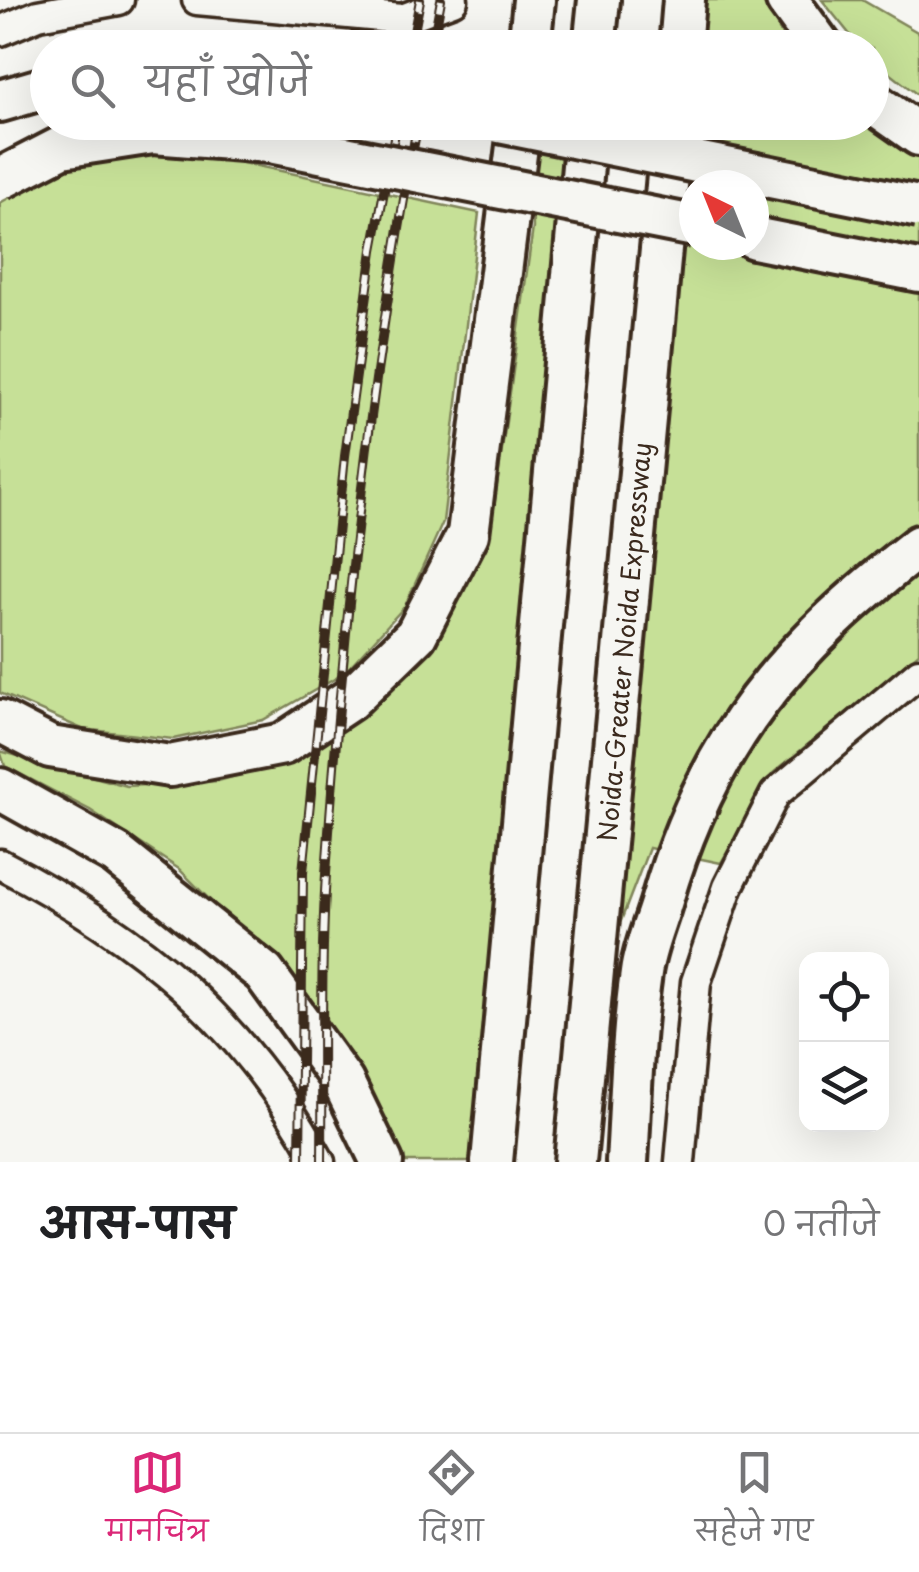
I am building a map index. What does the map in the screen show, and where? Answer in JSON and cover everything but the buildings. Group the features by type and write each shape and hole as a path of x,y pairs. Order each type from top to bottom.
{"highway":[{"path":"530,30 534,0"},
{"path":"596,30 599,0"},
{"path":"682,30 684,0"},
{"path":"788,0 809,30"},
{"path":"0,101 30,92"},
{"path":"889,114 919,135"},
{"path":"0,179 62,148 111,140"},
{"path":"244,140 679,223"},
{"path":"0,721 50,747 170,766 283,744 350,700 416,635 468,534 518,140"},
{"path":"492,1162 586,140"},
{"path":"588,140 919,207"},
{"name":"Noida-Greater Noida Expressway","path":"575,1162 671,140"},
{"path":"769,241 919,270"},
{"path":"626,1162 641,970 676,850 717,760 773,677 858,594 919,546"},
{"path":"0,789 116,854 162,887 264,973 344,1082 382,1162"}],"street":[{"path":"0,30 38,15 118,0"},
{"path":"197,0 402,19 453,0"},
{"path":"680,1162 696,982 728,887 775,794 919,674"},
{"path":"0,864 81,906 197,995 286,1101 320,1162"}],"green space":[{"path":"698,0 764,0 779,30 696,30"},
{"path":"822,0 862,0 919,33 919,96 889,72 889,30 846,30"},
{"path":"889,138 919,157 919,653 773,773 721,863 649,848 614,939 679,212 679,260 769,260 769,170 683,170 685,140"},
{"path":"530,140 563,140 560,230 481,1162 398,1162 290,980 179,869 90,810 5,766 0,751 127,786 218,781 296,759 380,701 451,612 494,507 533,228"},
{"path":"146,152 238,162 479,213 443,522 405,606 343,674 263,720 173,739 82,729 0,693 0,203 56,171"}],"railway":[{"path":"414,30 420,0"},
{"path":"435,30 441,0"},
{"path":"300,1162 303,872 345,456 373,250 394,140"},
{"path":"322,1162 324,910 341,685 373,402 415,140"}]}
